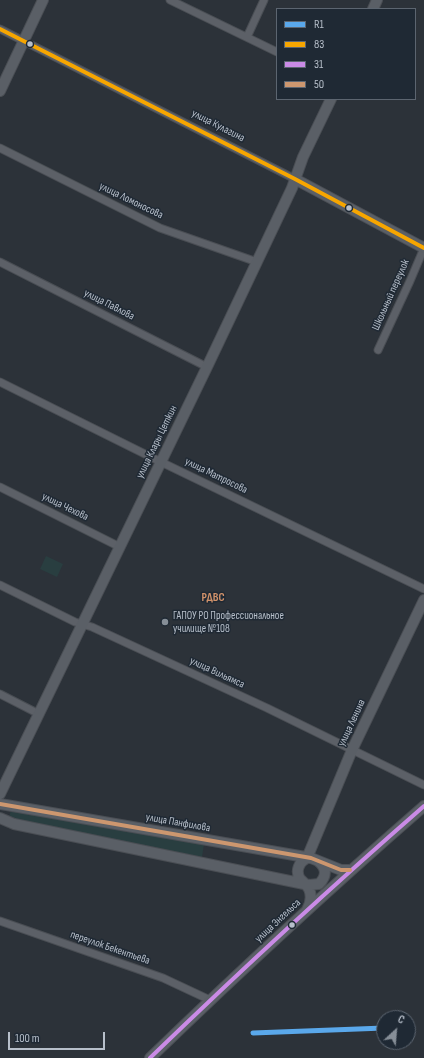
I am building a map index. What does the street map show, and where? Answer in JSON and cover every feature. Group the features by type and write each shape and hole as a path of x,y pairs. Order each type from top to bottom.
{"street":[{"path":"0,91 43,0"},
{"path":"170,0 276,52"},
{"path":"246,37 264,0"},
{"name":"улица Кулагина","path":"0,29 295,179 424,248"},
{"name":"улица Клары Цеткин","path":"0,794 207,367 257,262 295,179 308,146 331,100"},
{"name":"улица Ломоносова","path":"0,148 160,228 257,262"},
{"name":"Школьный переулок","path":"378,350 424,248"},
{"name":"улица Павлова","path":"0,262 207,367"},
{"name":"улица Матросова","path":"0,382 161,462 424,589"},
{"name":"улица Чехова","path":"0,487 120,547"},
{"name":"улица Вильямса","path":"0,585 75,622 92,627 268,708 424,785"},
{"name":"улица Ленина","path":"312,859 352,750 424,600"},
{"path":"0,694 39,714"},
{"name":"улица Панфилова","path":"0,804 312,859 341,870 350,870"},
{"name":"улица Энгельса","path":"150,1058 350,870 424,806"},
{"path":"0,818 14,824 307,884 319,888 330,889"},
{"path":"306,912 310,902 310,897 307,884 298,874 298,870 302,862 312,859 324,868 324,877 319,884 307,884"},
{"name":"переулок Бекентьева","path":"0,921 163,978 210,1000"}],"green space":[{"path":"46,556 63,564 57,577 40,569"},
{"path":"11,808 204,844 202,857 9,820"}],"transit line":[{"name":"83","path":"0,29 295,179 424,248"},
{"name":"50","path":"0,804 311,858 341,870 350,870"},
{"name":"31","path":"150,1058 354,867 424,806"},
{"name":"R1","path":"253,1033 376,1028"}],"place":[{"name":"ГАПОУ РО Профессиональное училище №108","path":"165,622"}],"district":[{"name":"РДВС","path":"213,598"}]}
